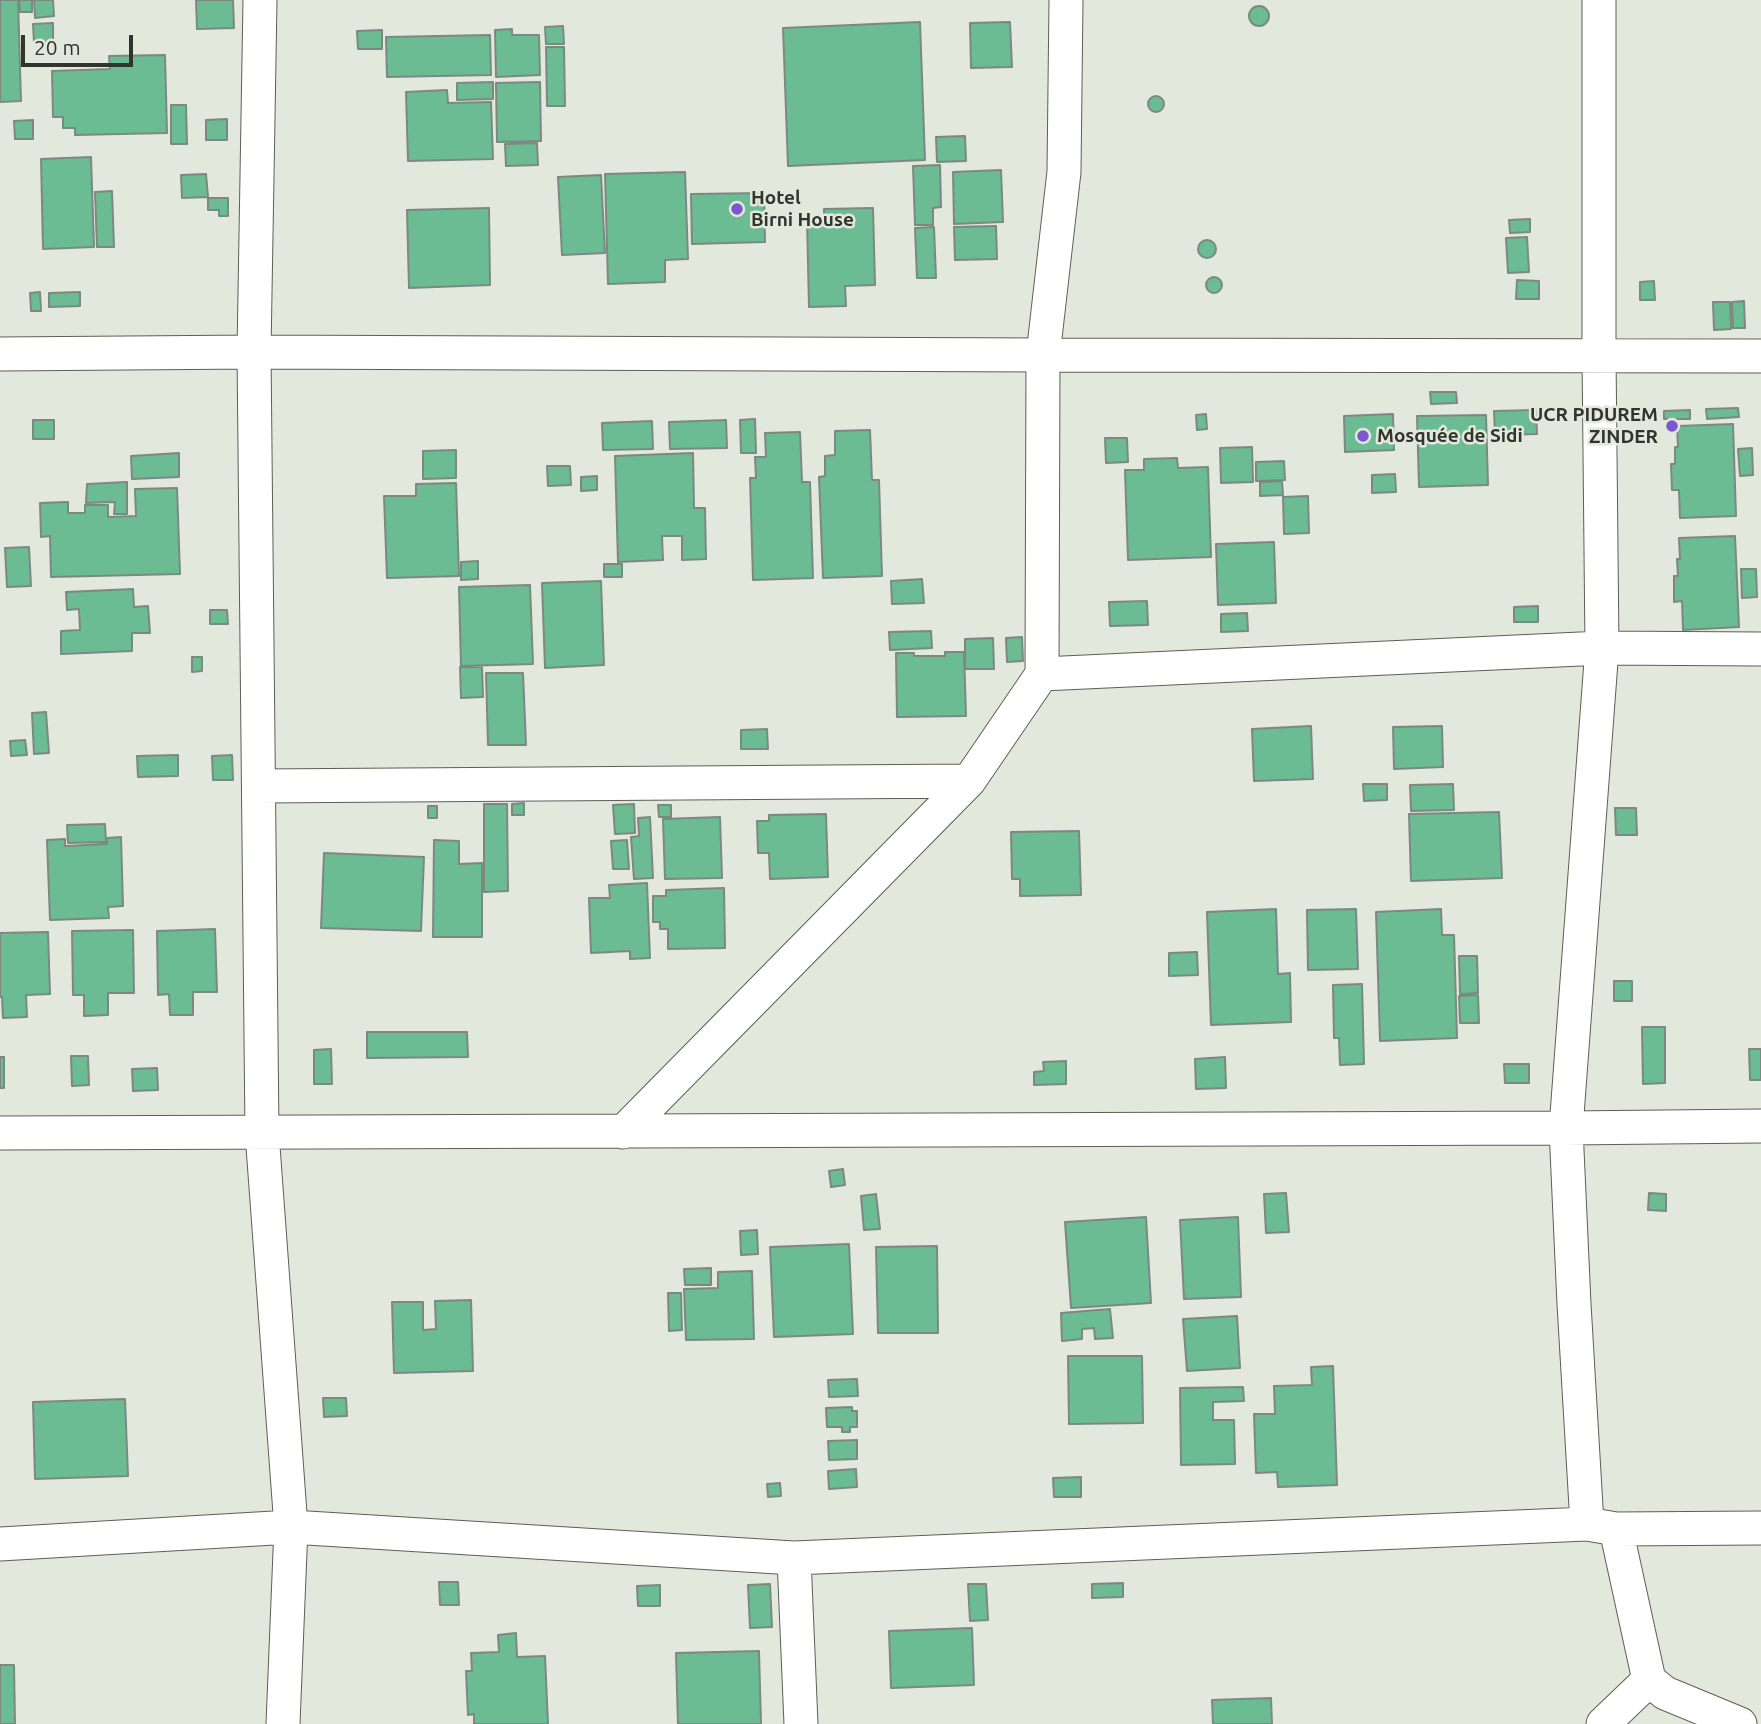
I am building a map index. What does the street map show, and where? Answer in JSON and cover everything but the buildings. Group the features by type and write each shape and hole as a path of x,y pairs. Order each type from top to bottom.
{"street":[{"path":"260,0 254,352 262,1133 291,1527 283,1724"},
{"path":"623,1132 969,781 1042,674 1043,355 1063,172 1066,0"},
{"path":"1599,0 1602,648 1566,1128 1574,1304 1602,1527 1649,1679 1665,1693 1740,1724"},
{"path":"0,354 254,352 1761,356"},
{"path":"1042,674 1602,648 1761,649"},
{"path":"259,786 969,781"},
{"path":"0,1133 1761,1126"},
{"path":"0,1545 291,1527 794,1558 1602,1527 1761,1528"},
{"path":"794,1558 801,1724"},
{"path":"1603,1724 1649,1679"}],"place":[{"name":"Hotel Birni House","path":"737,209"},
{"name":"UCR PIDUREM ZINDER","path":"1672,426"},
{"name":"Mosquée de Sidi","path":"1363,436"}]}
